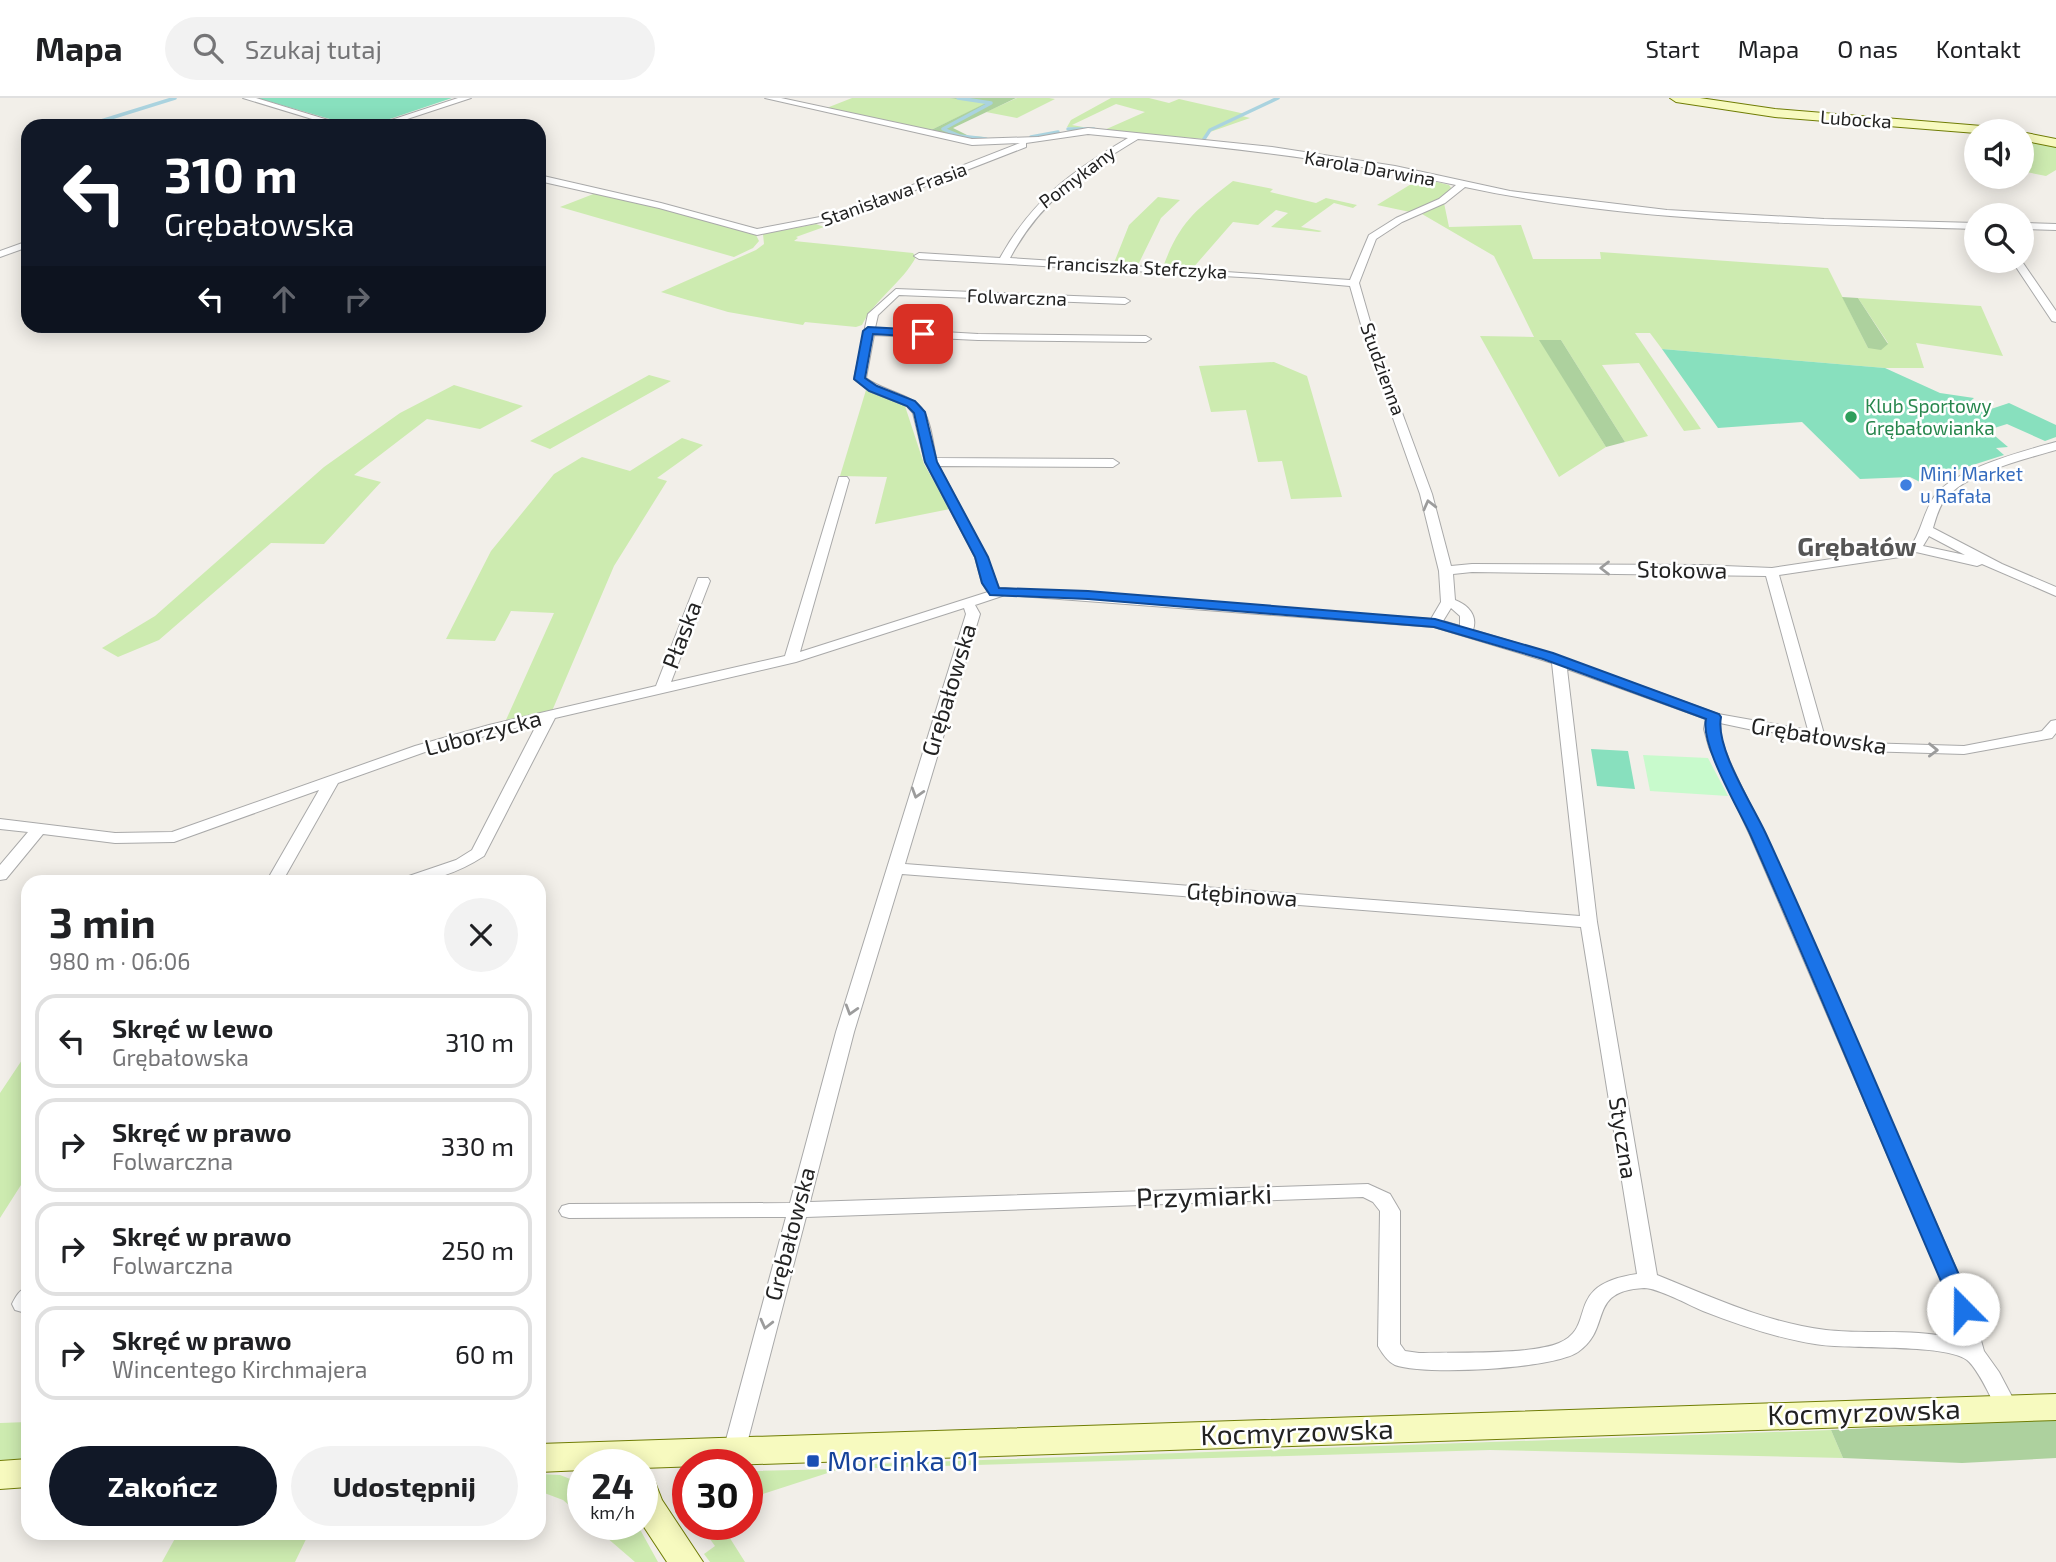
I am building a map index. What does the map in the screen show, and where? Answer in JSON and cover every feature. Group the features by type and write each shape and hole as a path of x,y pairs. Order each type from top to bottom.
{"main road":[{"name":"Lubocka","path":"1676,98 1775,113 1964,129"},
{"path":"2034,139 2056,143"},
{"name":"Kocmyrzowska","path":"763,1450 2056,1407"},
{"name":"Kocmyrzowska","path":"546,1458 567,1459"},
{"path":"0,1475 21,1474"},
{"path":"658,1521 686,1562"}],"street":[{"path":"247,98 320,119"},
{"path":"400,119 467,98"},
{"name":"Karola Darwina","path":"769,98 972,142 1027,141 1077,131 1272,150 1395,169 1461,186 1510,194 1667,213 1824,222 1964,226"},
{"name":"Pomykany","path":"1004,260 1024,223 1046,198 1088,165 1135,137"},
{"name":"Stanisława Frasia","path":"546,180 757,232 843,215 1007,152 1027,141"},
{"path":"1354,283 1372,237 1399,220 1442,201 1461,186"},
{"path":"2034,226 2056,226"},
{"path":"0,254 21,246"},
{"name":"Franciszka Stefczyka","path":"919,256 1354,283"},
{"path":"2025,273 2056,319"},
{"name":"Studzienna","path":"1354,283 1371,342 1426,494 1446,571 1448,602"},
{"name":"Folwarczna","path":"995,592 989,583 981,557 931,462 917,408 869,386 860,379 868,331 875,310 896,292 1125,301"},
{"path":"868,331 978,337 1146,339"},
{"path":"1985,561 1972,561 1915,548 1920,542 1932,510 1943,493 1957,483 2056,446"},
{"path":"931,462 1113,463"},
{"path":"791,659 843,480"},
{"path":"1925,529 1985,561 2056,592"},
{"name":"Stokowa","path":"1446,571 1472,568 1772,572 1900,553 1915,548"},
{"path":"1772,572 1817,736"},
{"name":"Płaska","path":"662,688 703,581"},
{"name":"Grębałowska","path":"735,1449 795,1210 845,1032 972,614 967,601 995,592 1088,595 1435,623 1466,630 1559,660 1714,717 1863,747 1964,750 2047,735 2056,724"},
{"name":"Luborzycka","path":"0,824 115,838 174,837 420,749 549,715 791,659 967,601"},
{"path":"1435,623 1448,602 1459,607 1468,616 1466,630"},
{"name":"Styczna","path":"1559,660 1589,922 1648,1280"},
{"path":"423,875 461,863 478,853 549,715"},
{"path":"1714,717 1711,729 1716,747 1758,835 1959,1298 1974,1354 2007,1408"},
{"path":"278,875 331,783"},
{"path":"0,875 39,829"},
{"name":"Głębinowa","path":"894,868 1589,922"},
{"name":"Przymiarki","path":"569,1212 795,1210 1363,1190 1376,1193 1386,1200 1390,1211 1389,1346 1399,1358 1419,1362 1542,1354 1568,1349 1588,1330 1592,1304 1603,1289 1619,1282 1648,1280"},
{"path":"1648,1280 1745,1318 1824,1338 1940,1343 1974,1354"}],"green space":[{"path":"257,98 452,98 390,119 330,119"},
{"path":"852,98 949,98 987,103 929,131 824,109"},
{"path":"949,98 1016,98 953,128 969,136 983,137 979,141 929,131 986,103"},
{"path":"1017,98 1055,99 1017,118 986,112"},
{"path":"1111,98 1149,98 1169,103 1179,99 1245,114 1242,116 1250,118 1210,132 1205,139 1102,131 1145,112 1116,104 1072,125 1083,129 1067,127 1071,120"},
{"path":"2034,142 2056,146 2056,170 2046,176 2034,174"},
{"path":"1421,178 1449,185 1452,189 1445,196 1410,212 1377,205"},
{"path":"1233,181 1273,189 1270,192 1316,203 1326,198 1357,205 1353,208 1334,203 1301,227 1322,231 1319,232 1271,227 1288,213 1276,210 1258,225 1233,222 1192,269 1163,267 1176,238 1190,218"},
{"path":"596,193 747,231 756,235 759,241 753,248 734,257 560,207"},
{"path":"1158,197 1180,200 1161,218 1138,265 1114,263 1129,225"},
{"path":"1444,203 1449,227 1521,225 1533,259 1601,259 1600,252 1828,268 1868,348 1888,343 1858,298 1981,306 2003,356 1916,343 1924,368 1885,368 1662,349 1650,333 1635,333 1701,429 1684,431 1639,363 1602,365 1648,436 1625,442 1561,340 1540,340 1606,447 1559,477 1480,336 1534,337 1494,256 1422,214"},
{"path":"816,224 824,227 796,237 798,238 794,241 913,253 916,257 862,325 856,327 805,322 803,325 728,312 661,292 756,250 764,244 763,234"},
{"path":"1842,297 1858,298 1888,344 1881,350 1868,348"},
{"path":"1539,340 1561,340 1625,442 1606,447"},
{"name":"Klub Sportowy Grębałowianka","path":"1662,349 1885,368 1940,393 1974,398 1966,405 1982,412 2009,403 2056,425 2056,437 2045,441 2007,424 1988,430 2008,447 1996,448 2004,455 1920,482 1910,477 1860,479 1802,422 1718,428"},
{"path":"1274,362 1307,376 1342,497 1291,499 1282,461 1258,462 1246,410 1211,412 1199,366"},
{"path":"649,375 671,381 550,449 530,441"},
{"path":"454,385 523,406 480,429 427,419 354,475 381,482 324,544 271,543 159,640 118,657 102,648 155,616 324,467 400,413"},
{"path":"866,390 905,406 924,464 950,509 875,524 887,477 840,476"},
{"path":"682,438 703,445 657,478 667,481 614,566 552,711 506,720 554,613 511,611 495,641 446,639 491,551 554,474 582,457 630,471"},
{"path":"1591,749 1628,751 1635,789 1597,786"},
{"path":"1643,755 1708,758 1728,796 1650,791"},
{"path":"21,1062 21,1185 0,1218 0,1093"},
{"path":"2056,1419 2056,1458 1962,1463 1843,1458 1831,1430"},
{"path":"21,1422 21,1459 0,1460 0,1423"},
{"path":"1831,1430 1843,1458 1490,1450 840,1469 843,1465"},
{"path":"840,1469 763,1494 763,1471"},
{"path":"546,1474 567,1478 567,1503 546,1494"},
{"path":"174,1540 306,1540 295,1562 162,1562"},
{"path":"610,1540 646,1540 658,1562 635,1562"},
{"path":"711,1540 731,1540 745,1562 710,1562 704,1554 715,1546"}],"waterway":[{"path":"108,119 175,98"},
{"path":"958,98 991,103 943,129 960,136 986,139"},
{"path":"1204,139 1210,130 1278,98"},
{"path":"1068,129 1094,129"},
{"path":"1031,137 1058,132"}],"place":[{"name":"Klub Sportowy Grębałowianka","path":"1851,417"},
{"name":"Mini Market u Rafała","path":"1906,485"},
{"name":"Morcinka 01","path":"813,1461"}],"district":[{"name":"Grębałów","path":"1857,547"}],"route":[{"path":"923,334 868,331 859,376 873,389 917,408 931,462 981,557 991,588 995,592 1088,595 1435,623 1548,656 1714,717 1711,729 1716,747 1758,835 1963,1309"}]}
